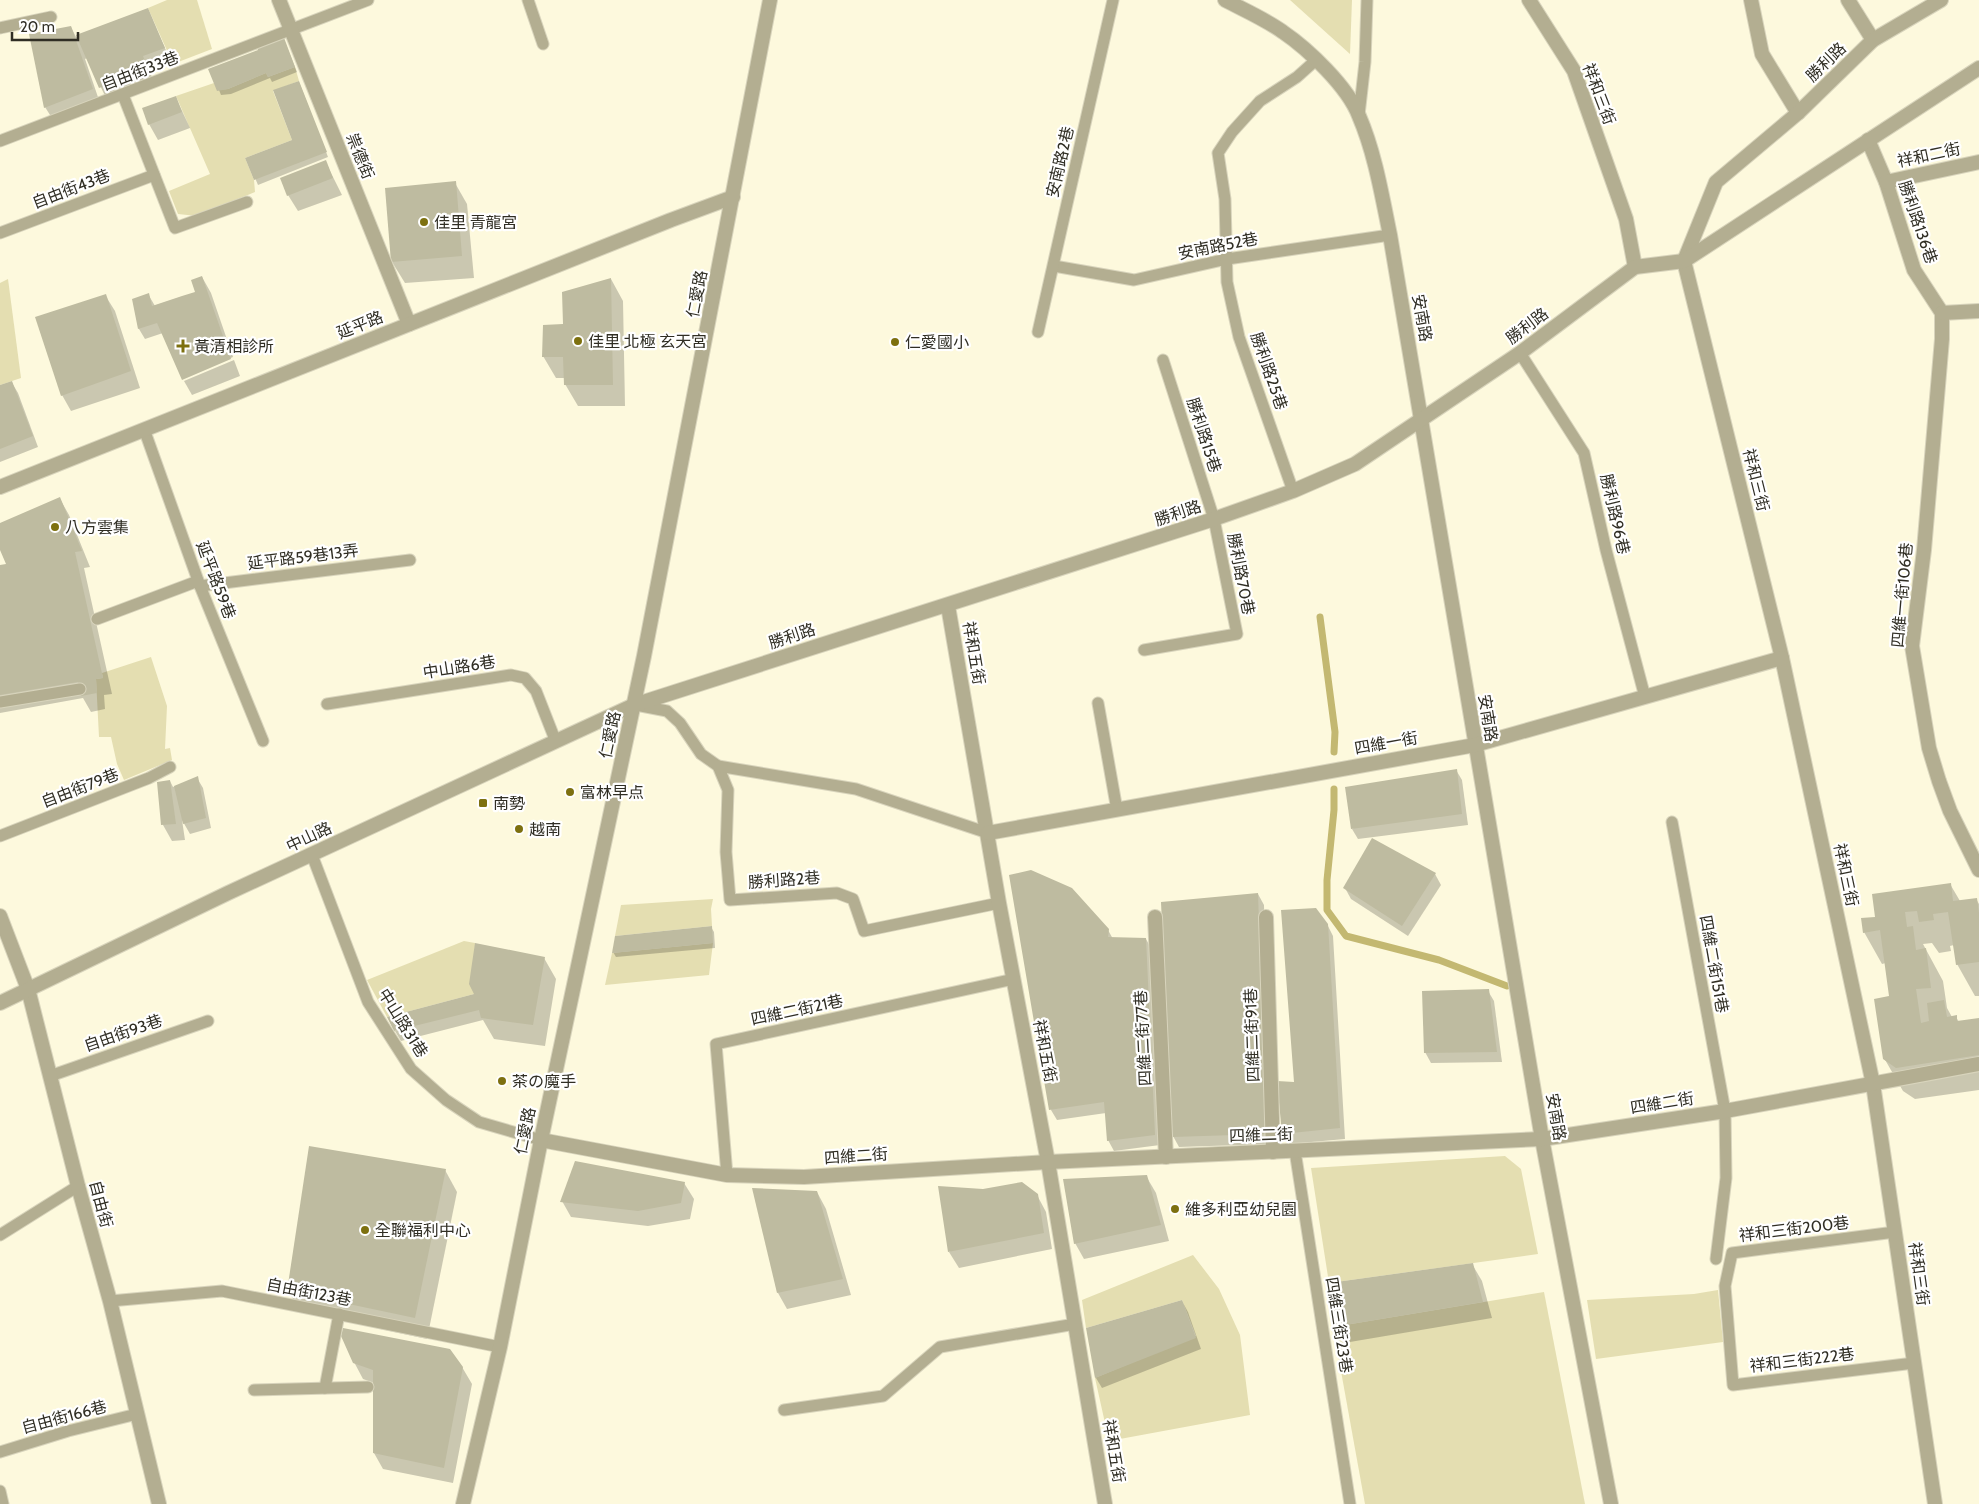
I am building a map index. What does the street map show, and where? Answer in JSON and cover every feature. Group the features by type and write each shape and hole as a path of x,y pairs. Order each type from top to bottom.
{"street":[{"name":"祟德街","path":"279,0 409,324"},
{"name":"仁愛路","path":"463,1504 500,1347 541,1140 634,705 770,0"},
{"name":"安南路","path":"1225,0 1283,32 1316,60 1342,87 1359,115 1378,179 1390,235 1542,1139 1611,1504"},
{"name":"祥和三街","path":"1529,0 1574,71 1626,219 1635,266"},
{"path":"1751,0 1762,54 1798,113"},
{"path":"1848,0 1873,40"},
{"name":"勝利路","path":"1684,261 1716,182 1798,113 1873,40 1941,0"},
{"path":"1635,266 1684,261 1979,68"},
{"name":"勝利路136巷","path":"1868,140 1886,182 1914,270 1942,313"},
{"name":"祥和二街","path":"1886,182 1979,162"},
{"name":"延平路","path":"0,487 733,197"},
{"name":"祥和三街","path":"1684,261 1782,658 1873,1084 1935,1504"},
{"name":"勝利路","path":"634,705 948,606 1293,492 1355,464 1520,353 1635,266"},
{"path":"1942,313 1979,311"},
{"name":"四維一街106巷","path":"1942,313 1942,339 1924,550 1912,646 1929,748 1950,811 1979,870"},
{"name":"祥和五街","path":"948,606 999,903 1048,1162 1105,1504"},
{"name":"四維一街","path":"988,833 1475,745 1782,658"},
{"name":"中山路","path":"0,1002 216,899 634,705"},
{"name":"自由街","path":"0,916 28,989 78,1186 110,1301 159,1504"},
{"name":"四維二街77巷","path":"1155,917 1166,1157"},
{"name":"四維二街91巷","path":"1266,917 1273,1152"},
{"name":"四維二街","path":"541,1140 727,1174 804,1177 1048,1162 1542,1139 1725,1111 1979,1064"}],"lane":[{"name":"自由街33巷","path":"0,141 123,96 368,0"},
{"path":"528,0 543,44"},
{"name":"安南路2巷","path":"1038,332 1113,0"},
{"path":"1359,115 1365,62 1367,0"},
{"path":"0,28 51,17"},
{"name":"勝利路25巷","path":"1293,492 1239,337 1228,282 1225,199 1218,153 1232,132 1260,102 1297,77 1316,60"},
{"path":"123,96 175,228 247,202"},
{"name":"自由街43巷","path":"0,233 154,174"},
{"name":"安南路52巷","path":"1054,266 1134,280 1227,259 1390,235"},
{"name":"勝利路96巷","path":"1520,353 1584,453 1606,550 1645,697"},
{"name":"勝利路15巷","path":"1163,360 1214,519"},
{"name":"延平路59巷","path":"144,429 199,583 263,741"},
{"name":"勝利路70巷","path":"1144,650 1237,634 1214,519"},
{"name":"延平路59巷13弄","path":"98,620 199,583 410,560"},
{"name":"中山路6巷","path":"327,704 511,675 525,678 536,691 556,742"},
{"path":"0,702 80,689"},
{"path":"1098,703 1117,810"},
{"name":"勝利路2巷","path":"634,705 668,711 680,723 701,754 718,766 728,790 726,852 730,900 837,892 853,899 864,931 999,903"},
{"path":"718,766 856,789 988,833"},
{"name":"自由街79巷","path":"0,836 149,778 170,767"},
{"name":"四維二街151巷","path":"1672,822 1725,1111 1726,1178 1716,1259"},
{"name":"中山路31巷","path":"312,855 368,1002 411,1069 446,1100 479,1122 541,1140"},
{"name":"四維二街21巷","path":"727,1174 716,1044 1014,979"},
{"name":"自由街93巷","path":"50,1076 208,1021"},
{"name":"四維三街23巷","path":"1295,1151 1350,1504"},
{"path":"0,1235 78,1186"},
{"name":"祥和三街200巷","path":"1725,1286 1732,1253 1895,1232"},
{"name":"祥和三街222巷","path":"1725,1286 1733,1385 1914,1364"},
{"name":"自由街123巷","path":"110,1301 222,1291 500,1347"},
{"path":"325,1388 339,1314"},
{"path":"784,1410 884,1396 940,1347 1075,1324"},
{"path":"254,1390 368,1387"},
{"name":"自由街166巷","path":"0,1452 68,1431 137,1414"},
{"path":"0,1491 3,1504"}],"shaded area":[{"path":"167,0 197,0 212,49 173,64 148,8"},
{"path":"1290,0 1352,0 1350,54"},
{"path":"295,67 299,81 273,91 292,140 245,158 254,180 255,192 197,216 178,214 169,191 210,174 176,96 214,83 218,90 228,89 266,73 268,77"},
{"path":"8,279 21,378 0,385 0,283"},
{"path":"151,657 167,706 165,749 170,748 172,760 124,780 117,764 111,737 99,737 96,679 103,678 102,673"},
{"path":"713,899 711,909 712,926 615,936 621,905"},
{"path":"464,941 475,943 474,994 387,1017 367,980"},
{"path":"713,943 709,975 605,985 612,953"},
{"path":"1505,1156 1521,1169 1538,1254 1329,1283 1311,1168"},
{"path":"1193,1255 1219,1289 1240,1335 1250,1415 1109,1441 1095,1378 1196,1336 1182,1300 1086,1328 1082,1300"},
{"path":"1718,1290 1723,1342 1596,1359 1587,1300 1694,1294"},
{"path":"1544,1292 1585,1504 1365,1504 1333,1327"}],"building":[{"path":"148,8 165,48 143,56 149,71 99,88 76,35"},
{"path":"71,26 93,89 44,108 29,34"},
{"path":"283,35 295,67 268,77 266,73 228,89 217,91 208,69 258,50 256,45"},
{"path":"299,81 327,152 254,180 245,158 292,140 273,90"},
{"path":"176,96 182,112 148,125 142,108"},
{"path":"326,160 333,178 287,196 280,178"},
{"name":"佳里 青龍宮","path":"456,181 462,256 391,262 385,188"},
{"path":"202,276 231,359 182,380 157,323 138,329 132,299 149,293 152,306 195,292 191,280"},
{"name":"佳里 北極 玄天宮","path":"611,278 613,385 564,385 563,357 542,357 543,325 563,324 562,292"},
{"path":"106,294 131,371 61,396 35,317"},
{"path":"12,381 33,436 0,449 0,385"},
{"path":"60,497 82,551 75,552 103,678 96,679 97,693 81,696 78,682 0,695 0,565 6,564 0,550 0,523"},
{"path":"1457,769 1462,814 1351,829 1345,787"},
{"path":"198,776 206,818 183,824 174,786"},
{"path":"170,780 176,824 161,825 157,782"},
{"path":"1372,838 1436,873 1402,926 1343,888"},
{"path":"1031,870 1072,888 1109,929 1108,937 1146,938 1155,1135 1107,1141 1104,1102 1049,1110 1009,875"},
{"path":"1951,883 1953,901 1977,898 1979,913 1979,962 1956,965 1948,912 1933,914 1934,920 1919,922 1917,911 1905,912 1907,927 1913,926 1916,950 1926,948 1931,988 1916,989 1921,1023 1929,1021 1927,1003 1944,1000 1947,1017 1957,1015 1957,1021 1979,1018 1979,1055 1896,1068 1883,1059 1874,999 1889,996 1880,930 1863,933 1861,918 1875,917 1872,894"},
{"path":"1258,893 1266,1134 1172,1137 1161,902"},
{"path":"1316,908 1328,924 1340,1128 1282,1134 1277,1081 1294,1082 1281,910"},
{"path":"712,926 713,943 612,953 615,936"},
{"path":"475,943 545,957 533,1025 481,1018 479,1010 394,1031 387,1017 474,994 469,984"},
{"path":"1489,989 1497,1052 1424,1053 1422,991"},
{"name":"全聯福利中心","path":"309,1146 446,1169 415,1318 287,1291"},
{"path":"575,1161 685,1182 681,1203 638,1211 560,1202"},
{"path":"1147,1175 1161,1225 1074,1244 1063,1179"},
{"path":"1022,1182 1038,1194 1044,1233 948,1252 938,1186 983,1189"},
{"path":"752,1188 817,1191 843,1279 777,1293"},
{"path":"1473,1263 1483,1302 1333,1327 1329,1283"},
{"path":"1182,1300 1196,1338 1095,1378 1086,1328"},
{"path":"343,1328 450,1349 463,1367 444,1468 373,1453 373,1370 353,1363 341,1336"}],"waterway":[{"path":"1320,617 1335,732 1334,752"},
{"path":"1334,789 1334,810 1327,880 1327,910 1346,936 1439,960 1507,986"}],"place":[{"name":"佳里 青龍宮","path":"424,222"},
{"name":"佳里 北極 玄天宮","path":"578,341"},
{"name":"仁愛國小","path":"895,342"},
{"name":"黃清相診所","path":"183,346"},
{"name":"八方雲集","path":"55,527"},
{"name":"富林早点","path":"570,792"},
{"name":"南勢","path":"483,803"},
{"name":"越南","path":"519,829"},
{"name":"茶の魔手","path":"502,1081"},
{"name":"維多利亞幼兒園","path":"1175,1209"},
{"name":"全聯福利中心","path":"365,1230"}]}
